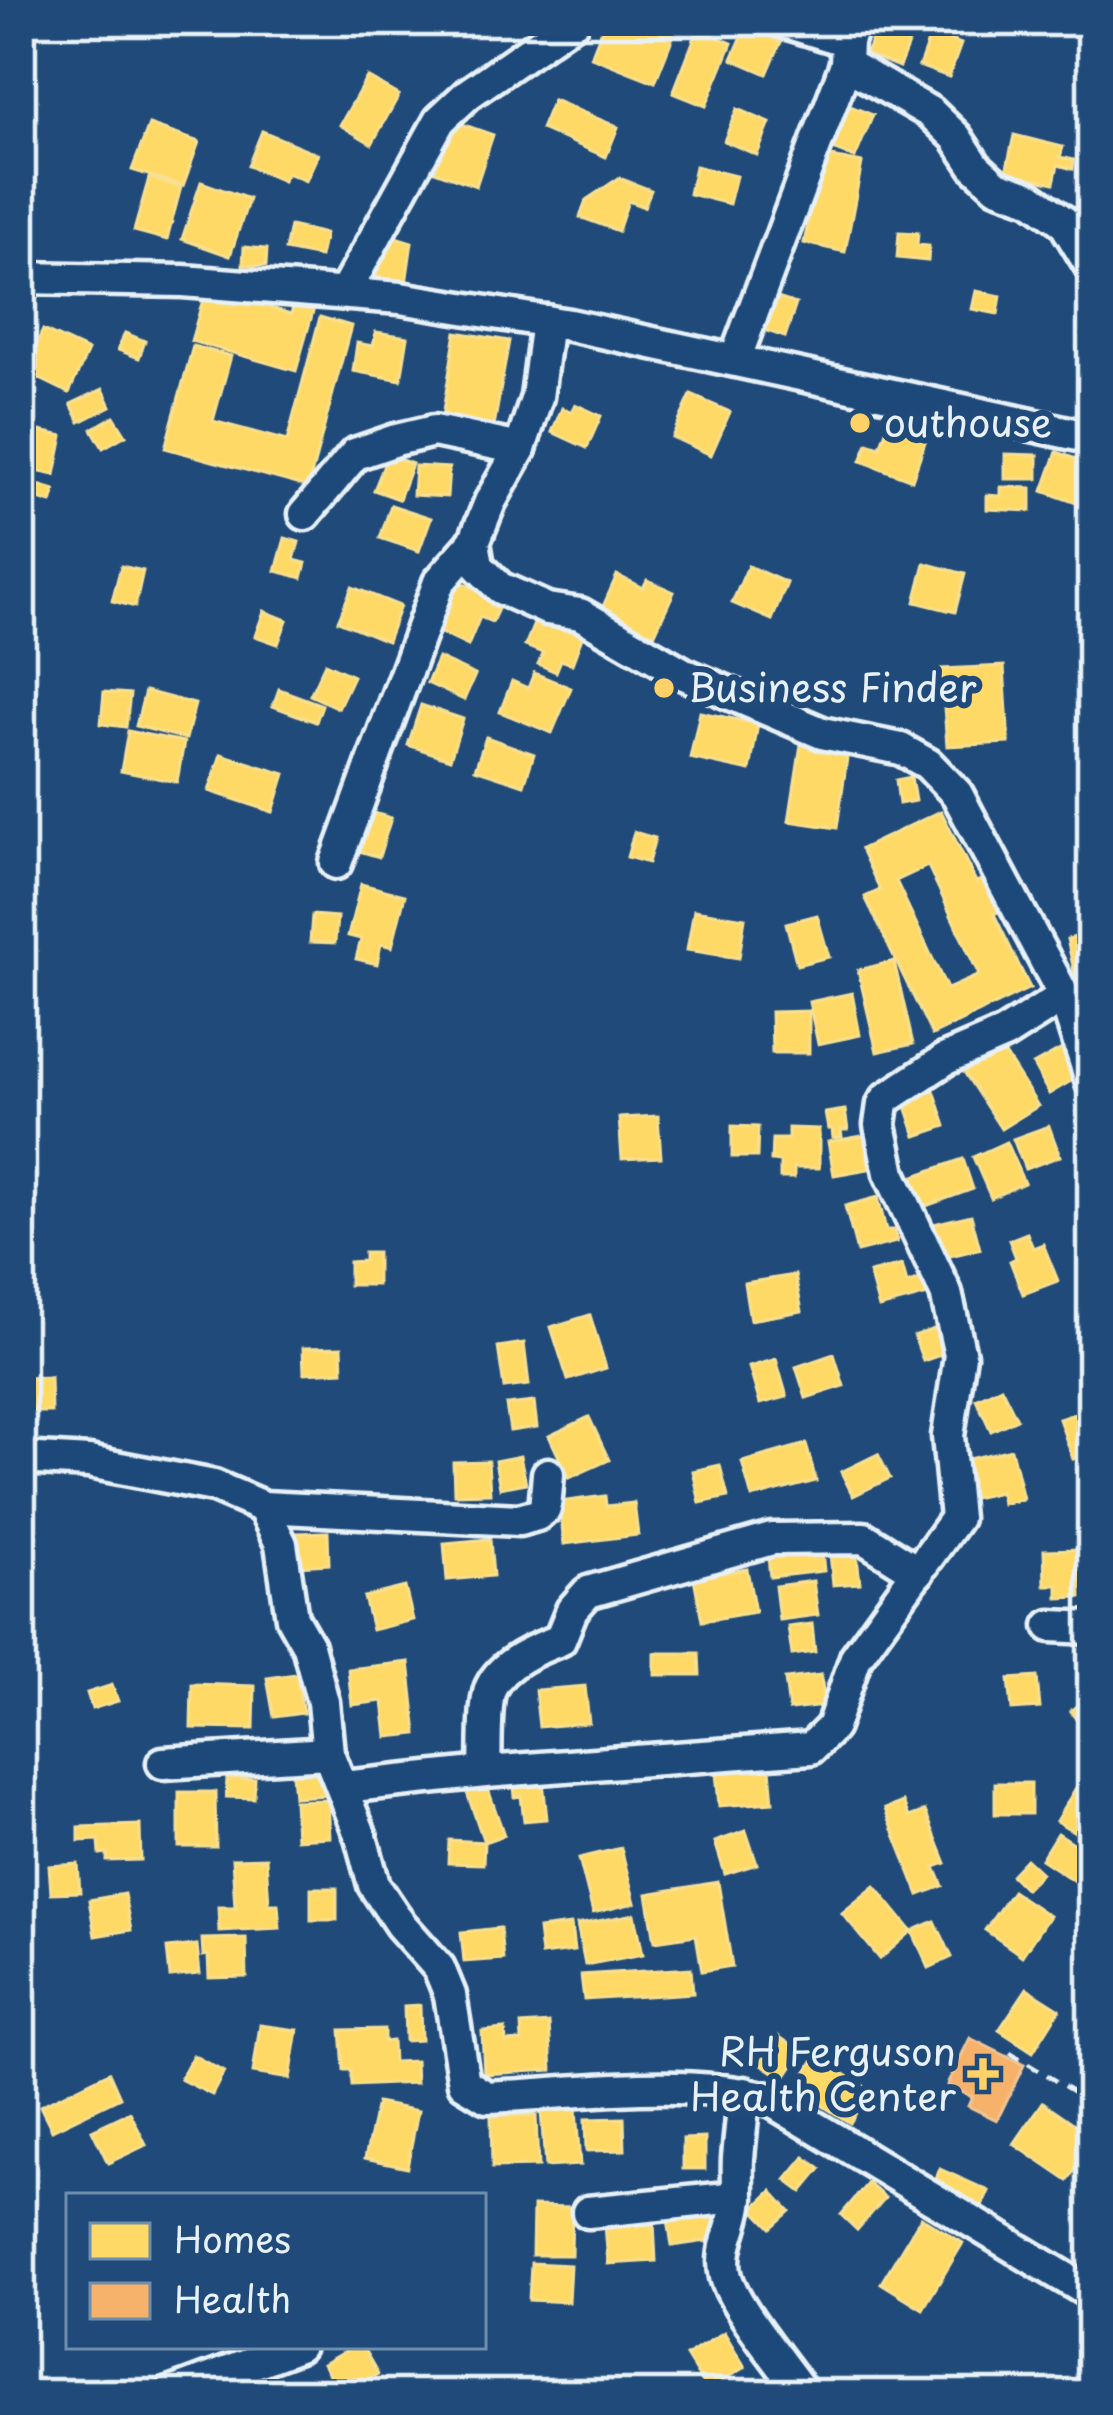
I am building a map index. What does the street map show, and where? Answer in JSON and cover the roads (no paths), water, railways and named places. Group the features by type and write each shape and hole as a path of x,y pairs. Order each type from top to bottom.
{"street":[{"path":"345,292 440,120 468,94 573,21"},
{"path":"782,21 849,42 956,137 976,167 997,186 1030,198 1064,222 1092,268"},
{"path":"735,361 849,42"},
{"path":"21,278 183,281 345,292 547,321 1092,438"},
{"path":"336,862 439,582 474,542 520,449 537,397 547,321"},
{"path":"305,514 355,454 396,440 434,431 520,449"},
{"path":"474,542 478,566 500,588 547,609 580,614 684,674 823,733 901,749 928,764 957,794 1064,996 1092,1083"},
{"path":"343,1787 811,1748 832,1727 856,1657 956,1518 948,1436 960,1355 946,1293 890,1173 880,1125 883,1104 946,1059 1004,1034 1064,996"},
{"path":"21,1458 89,1462 214,1486 262,1507 519,1520 545,1509 548,1474"},
{"path":"262,1507 280,1544 292,1618 308,1646 323,1702 328,1753 362,1837 374,1885 439,1968 450,1995 464,2083 487,2097 669,2088 768,2099 1092,2294"},
{"path":"485,1772 489,1689 507,1667 560,1640 572,1610 589,1592 772,1539 864,1538 918,1572"},
{"path":"1051,1625 1092,1628"},
{"path":"163,1763 328,1753"},
{"path":"745,2093 736,2212 724,2248 728,2282 803,2394"},
{"path":"588,2212 738,2197"},
{"path":"169,2394 290,2349"}],"place":[{"name":"outhouse","path":"860,423"},
{"name":"Business Finder","path":"664,688"},
{"name":"RH Ferguson Health Center","path":"983,2074"}]}
